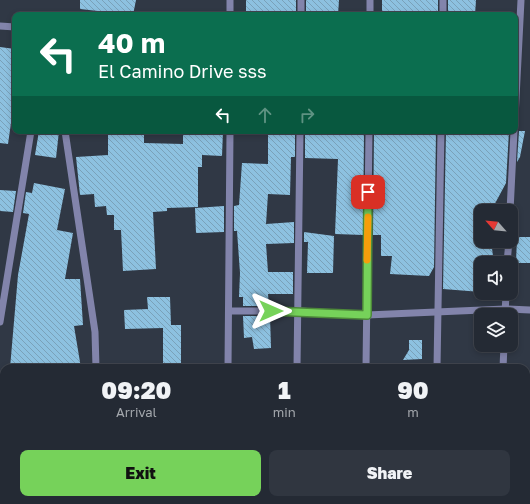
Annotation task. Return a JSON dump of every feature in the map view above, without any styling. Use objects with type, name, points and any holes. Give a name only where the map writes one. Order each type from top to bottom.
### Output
[{"type":"street","points":[[230,0],[230,12]]},
{"type":"street","points":[[301,0],[301,12]]},
{"type":"street","points":[[370,0],[370,12]]},
{"type":"street","points":[[443,0],[443,12]]},
{"type":"street","points":[[518,59],[521,0]]},
{"type":"street","points":[[0,26],[12,27]]},
{"type":"street","points":[[0,322],[31,134]]},
{"type":"street","points":[[65,134],[96,332],[96,364]]},
{"type":"street","points":[[228,364],[230,311],[230,134]]},
{"type":"street","points":[[297,364],[299,311],[300,134]]},
{"type":"street","points":[[366,364],[368,134]]},
{"type":"street","points":[[437,364],[441,134]]},
{"type":"street","points":[[510,204],[514,134]]},
{"type":"street","points":[[518,311],[530,310]]},
{"type":"street","points":[[230,311],[299,311],[367,315],[474,312]]},
{"type":"street","points":[[503,364],[504,352]]},
{"type":"building","points":[[80,0],[136,0],[134,12],[106,12],[80,9]]},
{"type":"building","points":[[246,0],[296,0],[296,12],[246,12]]},
{"type":"building","points":[[306,0],[339,0],[338,12],[306,12]]},
{"type":"building","points":[[382,0],[438,0],[438,12],[382,12]]},
{"type":"building","points":[[448,0],[476,0],[475,12],[448,12]]},
{"type":"building","points":[[0,47],[12,49],[12,116],[8,144],[0,143]]},
{"type":"building","points":[[519,131],[525,131],[520,157],[517,162]]},
{"type":"building","points":[[38,134],[59,134],[56,158],[35,155]]},
{"type":"building","points":[[108,134],[144,134],[144,143],[183,144],[183,134],[223,134],[222,156],[202,155],[202,167],[198,167],[198,207],[167,208],[167,211],[153,212],[156,269],[123,271],[121,230],[114,230],[114,215],[107,215],[106,206],[95,207],[94,194],[80,195],[76,157],[108,155]]},
{"type":"building","points":[[268,134],[295,134],[295,157],[291,157],[290,195],[268,194],[266,224],[294,222],[294,243],[266,244],[268,272],[293,272],[293,294],[268,294],[269,306],[243,306],[243,297],[239,297],[240,273],[237,231],[234,231],[234,206],[239,205],[242,163],[268,164]]},
{"type":"building","points":[[305,134],[364,134],[363,235],[335,234],[338,159],[305,158]]},
{"type":"building","points":[[374,134],[436,134],[434,267],[429,276],[390,274],[392,256],[381,256],[381,235],[373,235]]},
{"type":"building","points":[[446,134],[509,134],[506,183],[495,204],[474,204],[474,248],[492,248],[493,256],[474,256],[474,291],[443,289]]},
{"type":"building","points":[[34,183],[65,189],[57,230],[73,233],[65,279],[80,279],[83,325],[74,326],[80,364],[10,364],[18,275],[29,214],[23,213],[26,192],[32,193]]},
{"type":"building","points":[[0,190],[16,191],[13,212],[0,211]]},
{"type":"building","points":[[224,206],[224,232],[196,233],[195,208]]},
{"type":"building","points":[[304,232],[334,236],[333,273],[307,273],[308,242],[304,242]]},
{"type":"building","points":[[518,237],[530,237],[530,263],[518,263],[518,256],[516,256]]},
{"type":"building","points":[[147,297],[170,297],[171,325],[181,325],[181,364],[163,364],[163,328],[125,329],[124,310],[148,309]]},
{"type":"building","points":[[243,316],[270,316],[271,348],[254,349],[252,337],[244,338]]},
{"type":"building","points":[[409,340],[422,340],[422,359],[403,360],[409,350]]},
{"type":"slow traffic","points":[[367,260],[368,217]]},
{"type":"route","points":[[271,311],[367,315],[368,192]]}]
